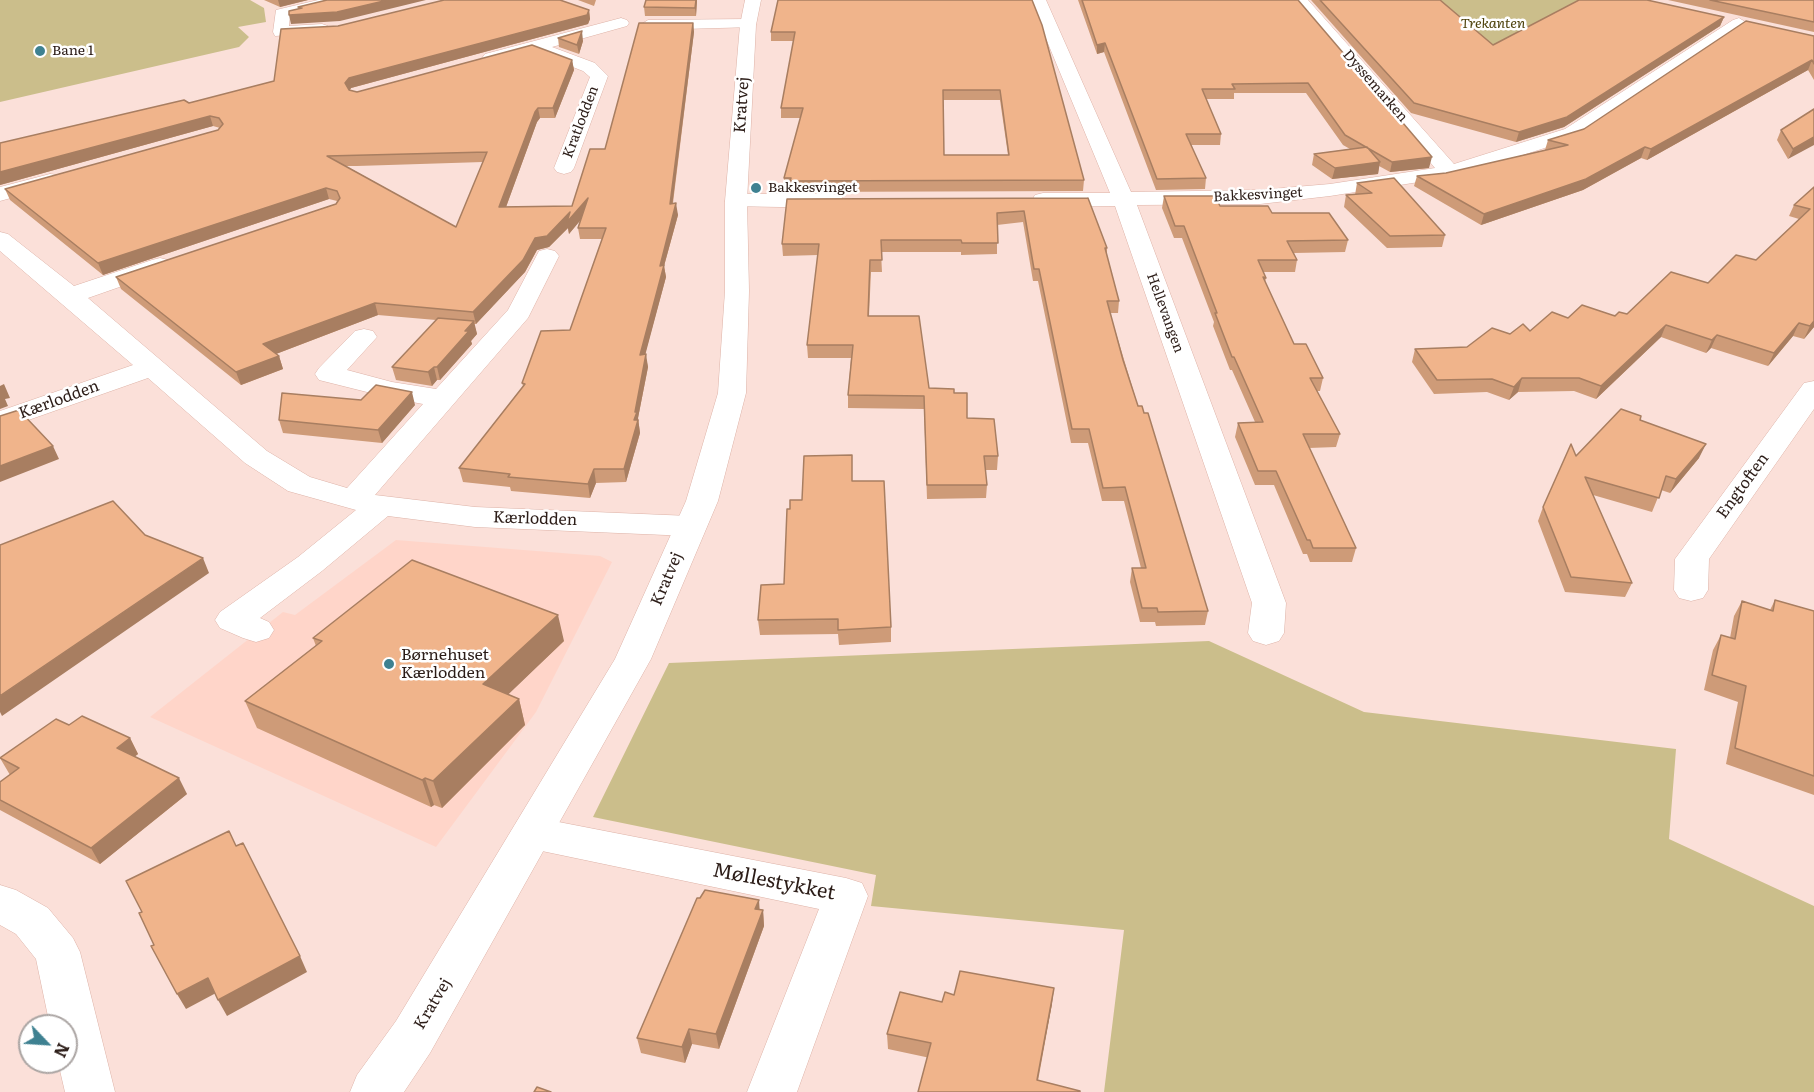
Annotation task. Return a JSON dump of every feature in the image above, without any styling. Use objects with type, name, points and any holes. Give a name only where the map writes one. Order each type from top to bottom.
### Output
[{"type":"street","points":[[338,0],[282,13],[281,32],[340,28]]},
{"type":"street","name":"Kratvej","points":[[375,1092],[413,1037],[633,659],[702,501],[732,393],[737,291],[736,201],[748,24],[753,0]]},
{"type":"street","name":"Hellevangen","points":[[1038,0],[1124,200],[1269,603],[1266,633]]},
{"type":"street","name":"Dyssemarken","points":[[1300,0],[1450,172]]},
{"type":"street","points":[[596,14],[621,23],[644,25],[748,24]]},
{"type":"street","points":[[1715,18],[1760,27]]},
{"type":"street","points":[[469,64],[621,23]]},
{"type":"street","name":"Bakkesvinget","points":[[1018,200],[1260,196],[1330,190],[1450,172],[1572,133],[1738,23]]},
{"type":"street","name":"Kratlodden","points":[[535,46],[588,67],[599,76],[564,168]]},
{"type":"street","points":[[0,194],[68,175]]},
{"type":"street","points":[[736,201],[853,201]]},
{"type":"street","name":"Kærlodden","points":[[0,239],[70,296],[256,457],[299,484],[367,503],[475,517],[690,526]]},
{"type":"street","points":[[256,630],[233,620],[310,564],[367,503],[444,399],[519,313],[547,256]]},
{"type":"street","points":[[70,296],[183,258]]},
{"type":"street","points":[[364,338],[329,374],[391,390],[444,399]]},
{"type":"street","name":"Kærlodden","points":[[0,421],[152,367]]},
{"type":"street","name":"Engtoften","points":[[1691,590],[1692,559],[1814,389]]},
{"type":"street","name":"Møllestykket","points":[[533,834],[846,896],[772,1092]]},
{"type":"street","points":[[0,903],[32,921],[57,952],[90,1092]]},
{"type":"shaded area","name":"Børnehuset Kærlodden","points":[[396,540],[600,556],[612,562],[536,712],[436,847],[150,717],[283,612],[295,615]]},
{"type":"green space","points":[[0,0],[250,0],[264,8],[266,22],[238,27],[249,37],[239,47],[0,102]]},
{"type":"green space","name":"Trekanten","points":[[1429,0],[1590,0],[1490,55]]},
{"type":"green space","points":[[1209,641],[1364,712],[1676,749],[1669,839],[1814,906],[1814,1092],[1104,1092],[1124,930],[871,906],[876,875],[593,817],[669,663]]},
{"type":"building","points":[[327,0],[388,0],[337,12],[289,15],[289,11],[302,8],[298,7]]},
{"type":"building","points":[[444,0],[560,0],[589,10],[587,15],[349,78],[345,83],[349,90],[357,92],[532,45],[572,60],[553,108],[538,108],[535,112],[499,207],[572,206],[590,149],[605,149],[639,23],[693,23],[670,204],[676,203],[660,266],[664,265],[640,355],[646,354],[634,420],[638,420],[624,469],[594,469],[588,484],[508,477],[510,474],[459,468],[525,384],[522,383],[541,331],[570,330],[606,228],[578,228],[588,198],[567,222],[570,212],[547,236],[535,238],[523,260],[473,312],[375,303],[263,344],[279,356],[236,372],[116,277],[336,204],[340,198],[337,191],[326,188],[98,263],[5,189],[218,130],[223,124],[219,118],[210,116],[0,172],[0,143],[184,100],[189,103],[274,81],[281,29],[338,26]],"holes":[[[487,152],[456,227],[327,156]]]},
{"type":"building","points":[[646,0],[696,0],[695,8],[644,7]]},
{"type":"building","points":[[778,0],[1032,0],[1042,25],[1084,180],[790,181],[791,178],[784,178],[803,108],[781,108],[795,32],[771,32]],"holes":[[[943,90],[1000,90],[1009,155],[944,155]]]},
{"type":"building","points":[[1082,0],[1298,0],[1432,157],[1392,162],[1345,135],[1308,83],[1232,84],[1235,89],[1202,89],[1221,134],[1186,134],[1206,178],[1157,179],[1105,43],[1097,45]]},
{"type":"building","points":[[1320,0],[1440,0],[1493,45],[1579,0],[1647,0],[1724,17],[1567,117],[1519,132],[1414,103]]},
{"type":"building","points":[[1710,0],[1814,0],[1814,22]]},
{"type":"building","points":[[1746,21],[1814,36],[1814,64],[1812,60],[1651,149],[1645,147],[1586,179],[1484,214],[1417,176],[1446,173],[1568,145],[1548,140],[1584,129]]},
{"type":"building","points":[[582,31],[577,45],[558,38]]},
{"type":"building","points":[[1814,109],[1814,137],[1793,149],[1781,130]]},
{"type":"building","points":[[1367,147],[1380,162],[1335,168],[1314,154]]},
{"type":"building","points":[[1394,178],[1445,235],[1390,236],[1346,195],[1372,193],[1357,183]]},
{"type":"building","points":[[1814,187],[1814,321],[1810,326],[1799,323],[1774,353],[1717,335],[1712,340],[1666,325],[1601,386],[1579,378],[1522,378],[1514,387],[1492,379],[1437,380],[1415,349],[1467,347],[1492,328],[1510,334],[1523,324],[1530,331],[1552,312],[1568,318],[1582,305],[1615,316],[1619,312],[1627,314],[1671,272],[1708,283],[1736,255],[1756,260],[1810,209],[1794,205]]},
{"type":"building","points":[[1164,196],[1215,196],[1220,206],[1268,206],[1272,213],[1329,213],[1348,240],[1287,241],[1297,260],[1258,260],[1266,278],[1263,277],[1294,344],[1306,344],[1323,378],[1310,378],[1340,434],[1303,434],[1356,548],[1313,548],[1310,540],[1307,540],[1276,471],[1258,471],[1238,423],[1263,422],[1234,357],[1232,357],[1184,226],[1175,226]]},
{"type":"building","points":[[1088,198],[1107,248],[1105,248],[1119,301],[1107,301],[1123,360],[1138,406],[1142,406],[1144,413],[1148,413],[1208,611],[1158,612],[1157,608],[1142,608],[1132,568],[1146,568],[1125,487],[1103,488],[1089,429],[1072,429],[1039,269],[1034,269],[1024,211],[997,213],[998,243],[962,243],[961,240],[881,240],[882,260],[870,260],[868,316],[919,316],[929,388],[954,389],[954,393],[967,393],[967,418],[994,419],[998,456],[984,456],[987,485],[927,485],[924,396],[848,395],[853,345],[807,345],[819,244],[782,244],[787,199]]},
{"type":"building","points":[[438,318],[474,321],[465,331],[469,331],[437,367],[428,372],[392,367]]},
{"type":"building","points":[[376,385],[412,392],[378,430],[279,420],[282,393],[361,400]]},
{"type":"building","points":[[1621,409],[1641,416],[1640,420],[1706,444],[1676,479],[1666,476],[1659,498],[1585,477],[1632,583],[1571,577],[1543,507],[1571,444],[1576,456]]},
{"type":"building","points":[[19,410],[53,446],[0,466],[0,416]]},
{"type":"building","points":[[852,455],[852,481],[884,481],[891,627],[838,630],[838,619],[758,620],[761,585],[784,584],[787,509],[790,509],[790,500],[802,500],[804,456]]},
{"type":"building","points":[[113,501],[145,535],[203,558],[0,696],[0,545]]},
{"type":"building","points":[[412,560],[558,615],[483,684],[519,699],[433,781],[425,778],[422,780],[245,701],[322,641],[313,638]]},
{"type":"building","points":[[1775,600],[1814,611],[1814,776],[1735,748],[1746,686],[1712,675],[1721,635],[1735,639],[1742,601],[1773,611]]},
{"type":"building","points":[[82,716],[130,738],[117,748],[179,778],[91,848],[0,800],[0,782],[19,768],[0,758],[56,719],[69,725]]},
{"type":"building","points":[[229,831],[236,846],[243,843],[300,956],[218,1000],[208,978],[177,994],[151,946],[154,945],[139,913],[142,912],[126,881]]},
{"type":"building","points":[[705,890],[759,900],[755,909],[763,910],[716,1034],[689,1029],[682,1047],[637,1038],[697,898],[700,898]]},
{"type":"building","points":[[960,971],[1054,988],[1037,1080],[1080,1092],[918,1092],[931,1043],[887,1034],[900,992],[942,1002],[945,992],[954,995]]},
{"type":"building","points":[[537,1087],[551,1092],[534,1092]]},
{"type":"place","name":"Bane 1","points":[[40,51]]},
{"type":"place","name":"Bakkesvinget","points":[[756,188]]},
{"type":"place","name":"Børnehuset Kærlodden","points":[[389,664]]}]
